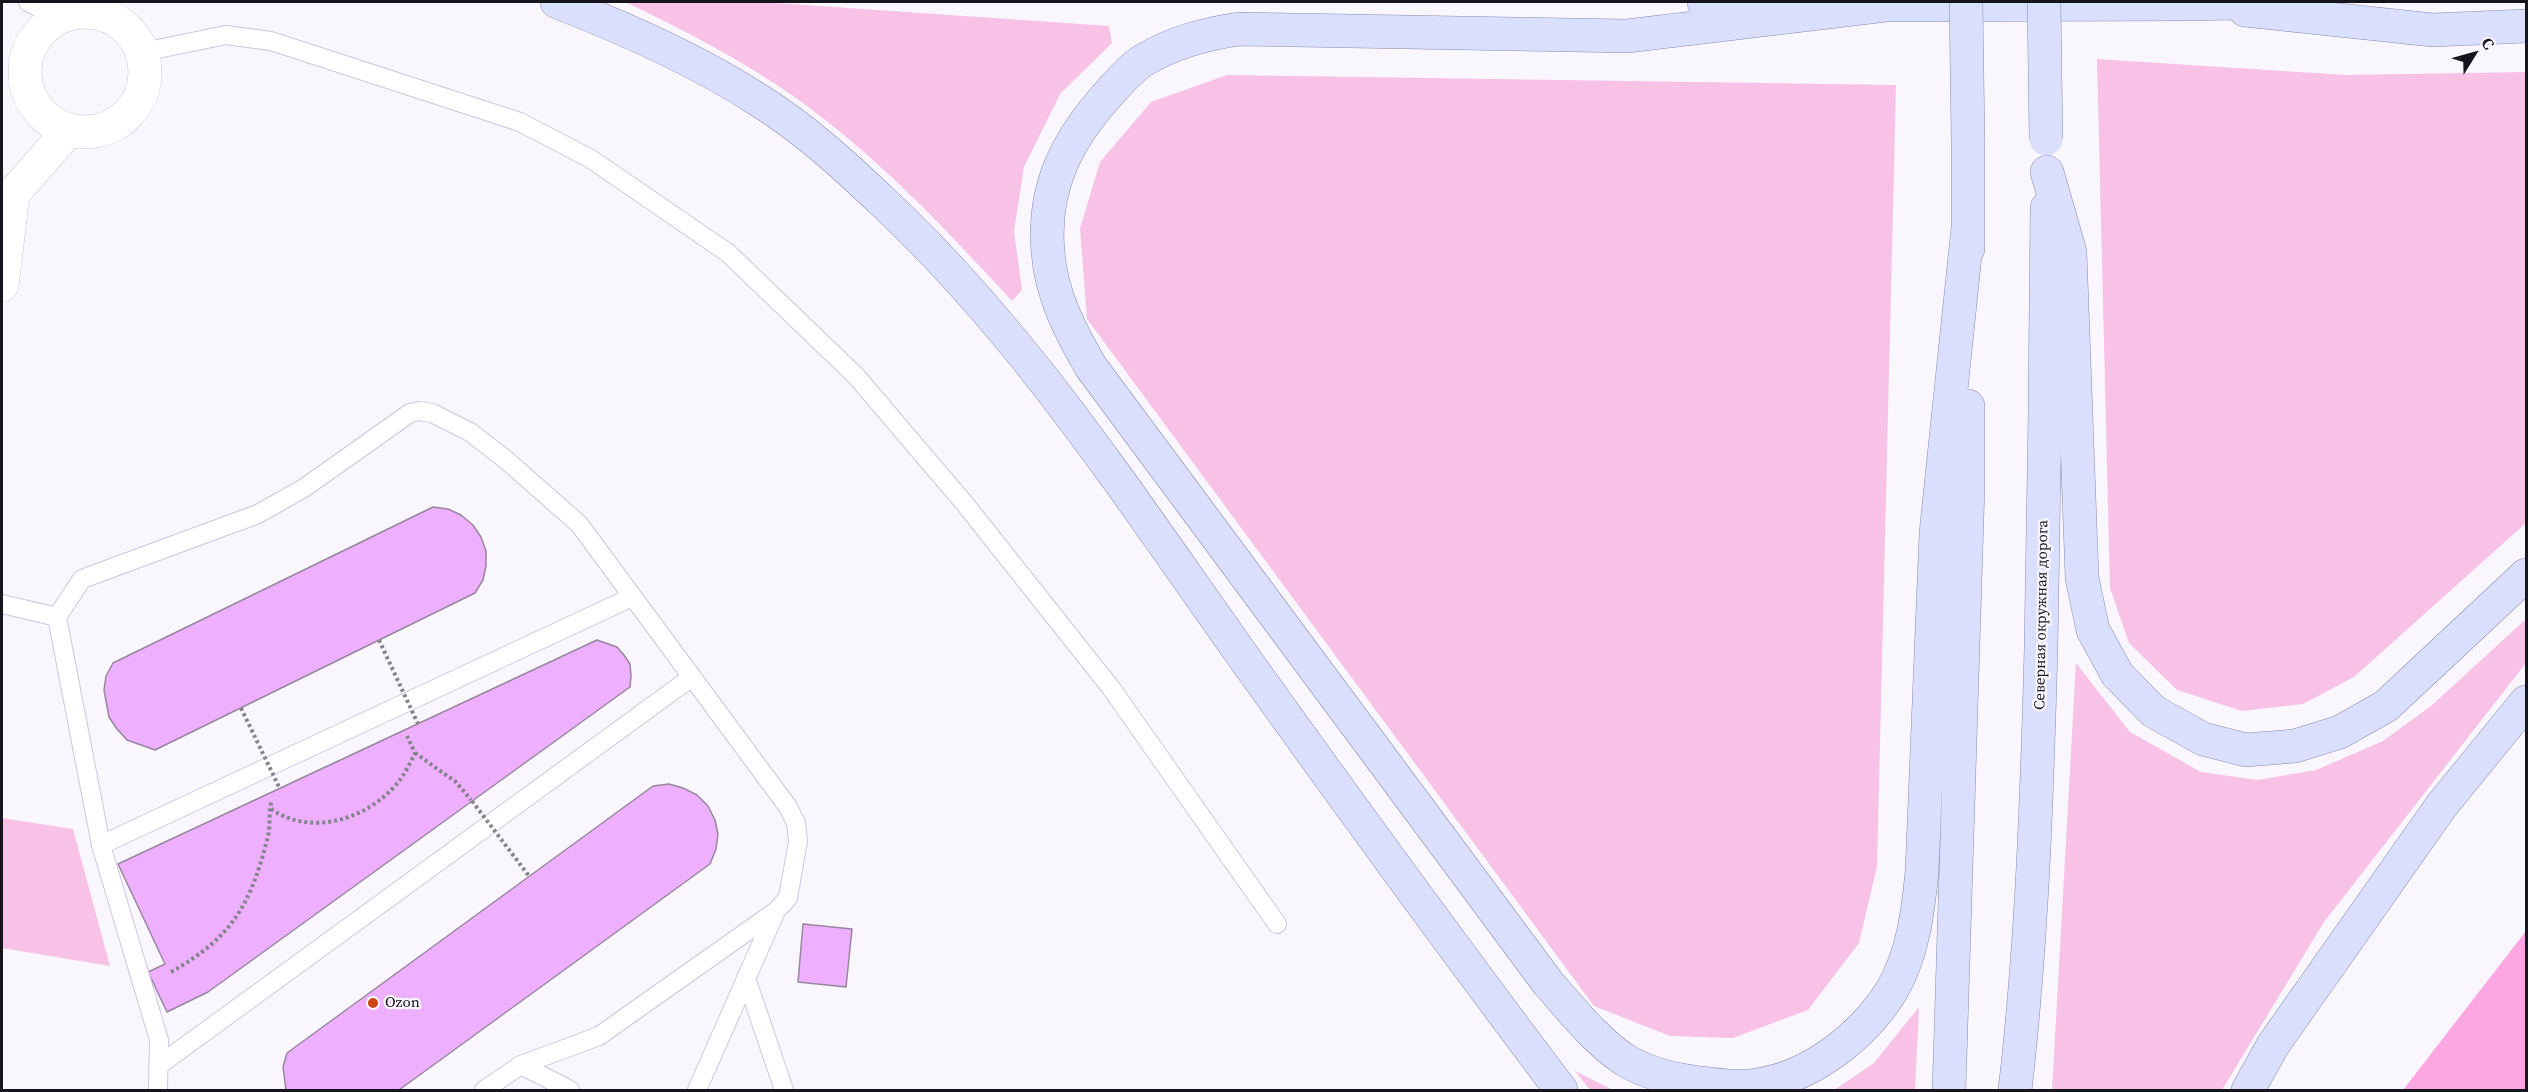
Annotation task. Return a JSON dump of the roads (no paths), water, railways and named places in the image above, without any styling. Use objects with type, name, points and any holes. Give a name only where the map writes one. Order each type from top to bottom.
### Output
[{"type":"main road","points":[[557,2],[616,25],[686,58],[761,102],[855,176],[920,236],[987,310],[1053,389],[1337,789],[1561,1090]]},
{"type":"main road","points":[[1704,2],[1886,5],[2270,2]]},
{"type":"main road","points":[[1948,1090],[1968,487],[1966,2]]},
{"type":"main road","name":"Северная окружная дорога","points":[[2015,1090],[2038,770],[2045,466],[2047,172],[2044,2]]},
{"type":"main road","points":[[2193,4],[2433,30],[2526,26]]},
{"type":"main road","points":[[1886,5],[1627,36],[1239,29],[1208,33],[1175,43],[1142,61],[1090,114],[1071,140],[1056,173],[1049,216],[1048,252],[1056,294],[1068,327],[1091,367],[1548,983],[1589,1030],[1626,1060],[1671,1079],[1727,1087],[1763,1084],[1800,1071],[1832,1054],[1864,1025],[1891,990],[1907,958],[1918,913],[1922,872],[1936,533],[1968,228]]},
{"type":"main road","points":[[2047,172],[2070,252],[2082,578],[2093,630],[2117,674],[2153,711],[2203,739],[2246,750],[2295,746],[2340,732],[2386,706],[2526,575]]},
{"type":"main road","points":[[2248,1090],[2273,1045],[2442,805],[2526,702]]},
{"type":"street","points":[[100,8],[133,35],[142,52],[146,71],[143,89],[135,107],[122,120],[105,129],[87,133],[68,130],[51,122],[36,108],[27,88],[25,68],[30,47],[42,30],[59,18],[100,8]]},
{"type":"street","points":[[2,285],[13,194],[68,130]]},
{"type":"lane","points":[[28,2],[59,18]]},
{"type":"lane","points":[[142,52],[226,35],[271,41],[520,123],[591,159],[728,253],[856,376],[965,504],[1111,688],[1277,924]]},
{"type":"lane","points":[[158,1090],[159,1040],[101,845],[57,617],[82,579],[258,514],[304,488],[410,413],[420,411],[432,412],[470,432],[579,524],[788,807],[796,823],[798,841],[788,898],[776,911],[599,1036],[520,1065],[484,1090]]},
{"type":"lane","points":[[101,845],[632,597]]},
{"type":"lane","points":[[2,604],[57,617]]},
{"type":"lane","points":[[158,1066],[692,677]]},
{"type":"lane","points":[[697,1090],[776,911]]},
{"type":"lane","points":[[746,978],[784,1090]]},
{"type":"lane","points":[[520,1065],[570,1090]]},
{"type":"place","name":"Ozon","points":[[373,1003]]}]
